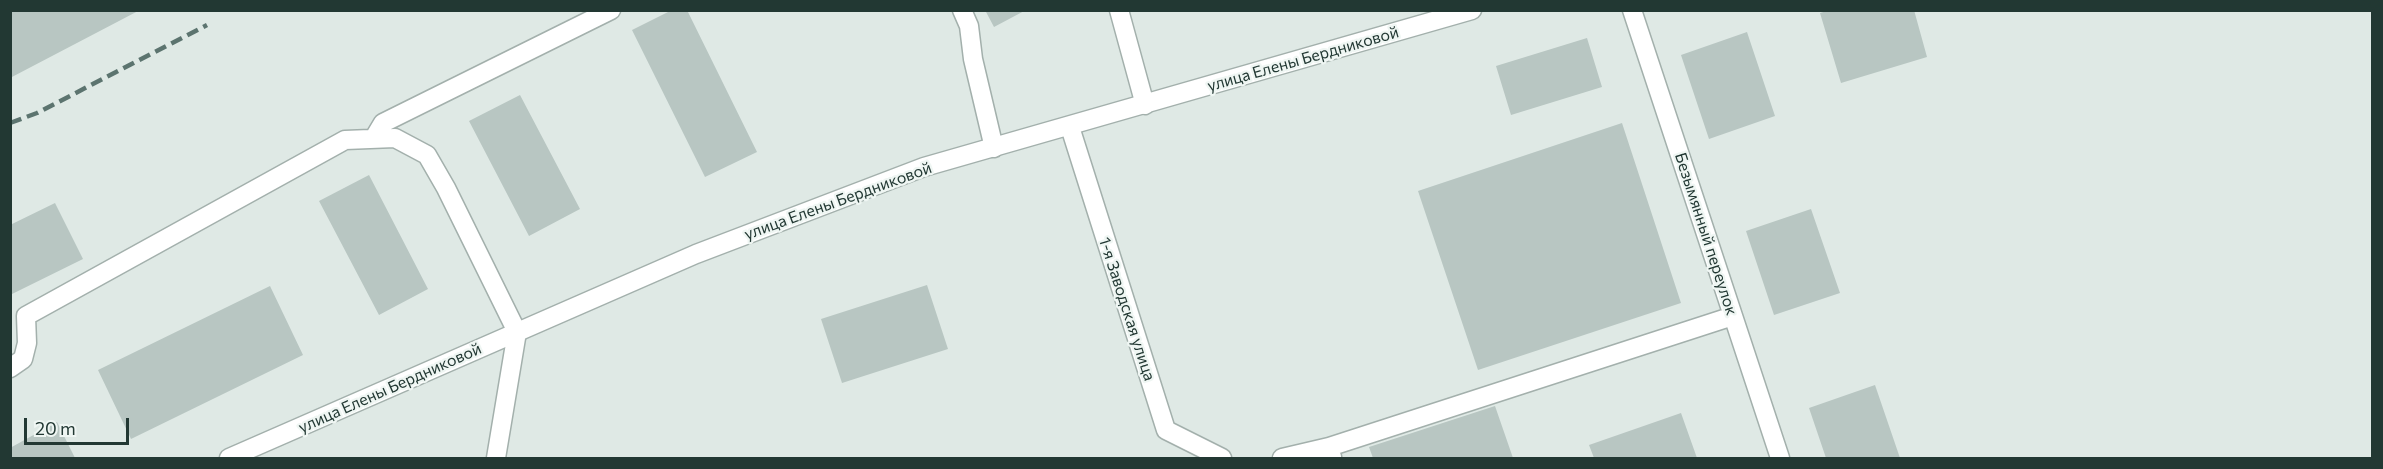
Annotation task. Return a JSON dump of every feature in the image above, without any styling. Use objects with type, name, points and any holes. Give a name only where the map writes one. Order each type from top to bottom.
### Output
[{"type":"street","points":[[374,138],[383,123],[611,10]]},
{"type":"street","points":[[962,10],[969,26],[973,59],[994,148]]},
{"type":"street","points":[[1119,10],[1144,105]]},
{"type":"street","name":"улица Елены Бердниковой","points":[[229,459],[696,254],[924,167],[1472,10]]},
{"type":"street","name":"Безымянный переулок","points":[[1632,10],[1780,459]]},
{"type":"street","name":"1-я Заводская улица","points":[[1070,127],[1166,430],[1222,459]]},
{"type":"street","points":[[10,368],[23,359],[27,343],[26,316],[345,140],[395,138],[427,155],[446,188],[517,332],[496,459]]},
{"type":"street","points":[[1282,459],[1331,453],[1733,316]]},
{"type":"building","points":[[10,10],[140,10],[10,78]]},
{"type":"building","points":[[672,10],[687,10],[757,152],[705,177],[632,30]]},
{"type":"building","points":[[985,10],[1026,10],[994,27]]},
{"type":"building","points":[[1830,10],[1914,10],[1927,57],[1841,83],[1820,13]]},
{"type":"building","points":[[1747,32],[1775,116],[1709,139],[1681,55]]},
{"type":"building","points":[[1587,38],[1602,87],[1511,115],[1496,66]]},
{"type":"building","points":[[520,95],[580,209],[529,236],[469,121]]},
{"type":"building","points":[[1622,123],[1681,303],[1478,370],[1418,191]]},
{"type":"building","points":[[369,175],[428,289],[379,315],[319,201]]},
{"type":"building","points":[[55,203],[83,259],[10,295],[10,225]]},
{"type":"building","points":[[1811,209],[1840,293],[1774,315],[1746,231]]},
{"type":"building","points":[[927,285],[948,349],[842,383],[821,319]]},
{"type":"building","points":[[270,286],[303,355],[131,439],[98,370]]},
{"type":"building","points":[[1875,385],[1900,458],[1826,458],[1809,408]]},
{"type":"building","points":[[1495,406],[1513,458],[1373,458],[1369,447]]},
{"type":"building","points":[[1681,413],[1697,458],[1594,458],[1589,445]]},
{"type":"building","points":[[57,422],[75,458],[10,458],[10,448]]},
{"type":"railway","points":[[10,123],[37,113],[207,25]]}]
